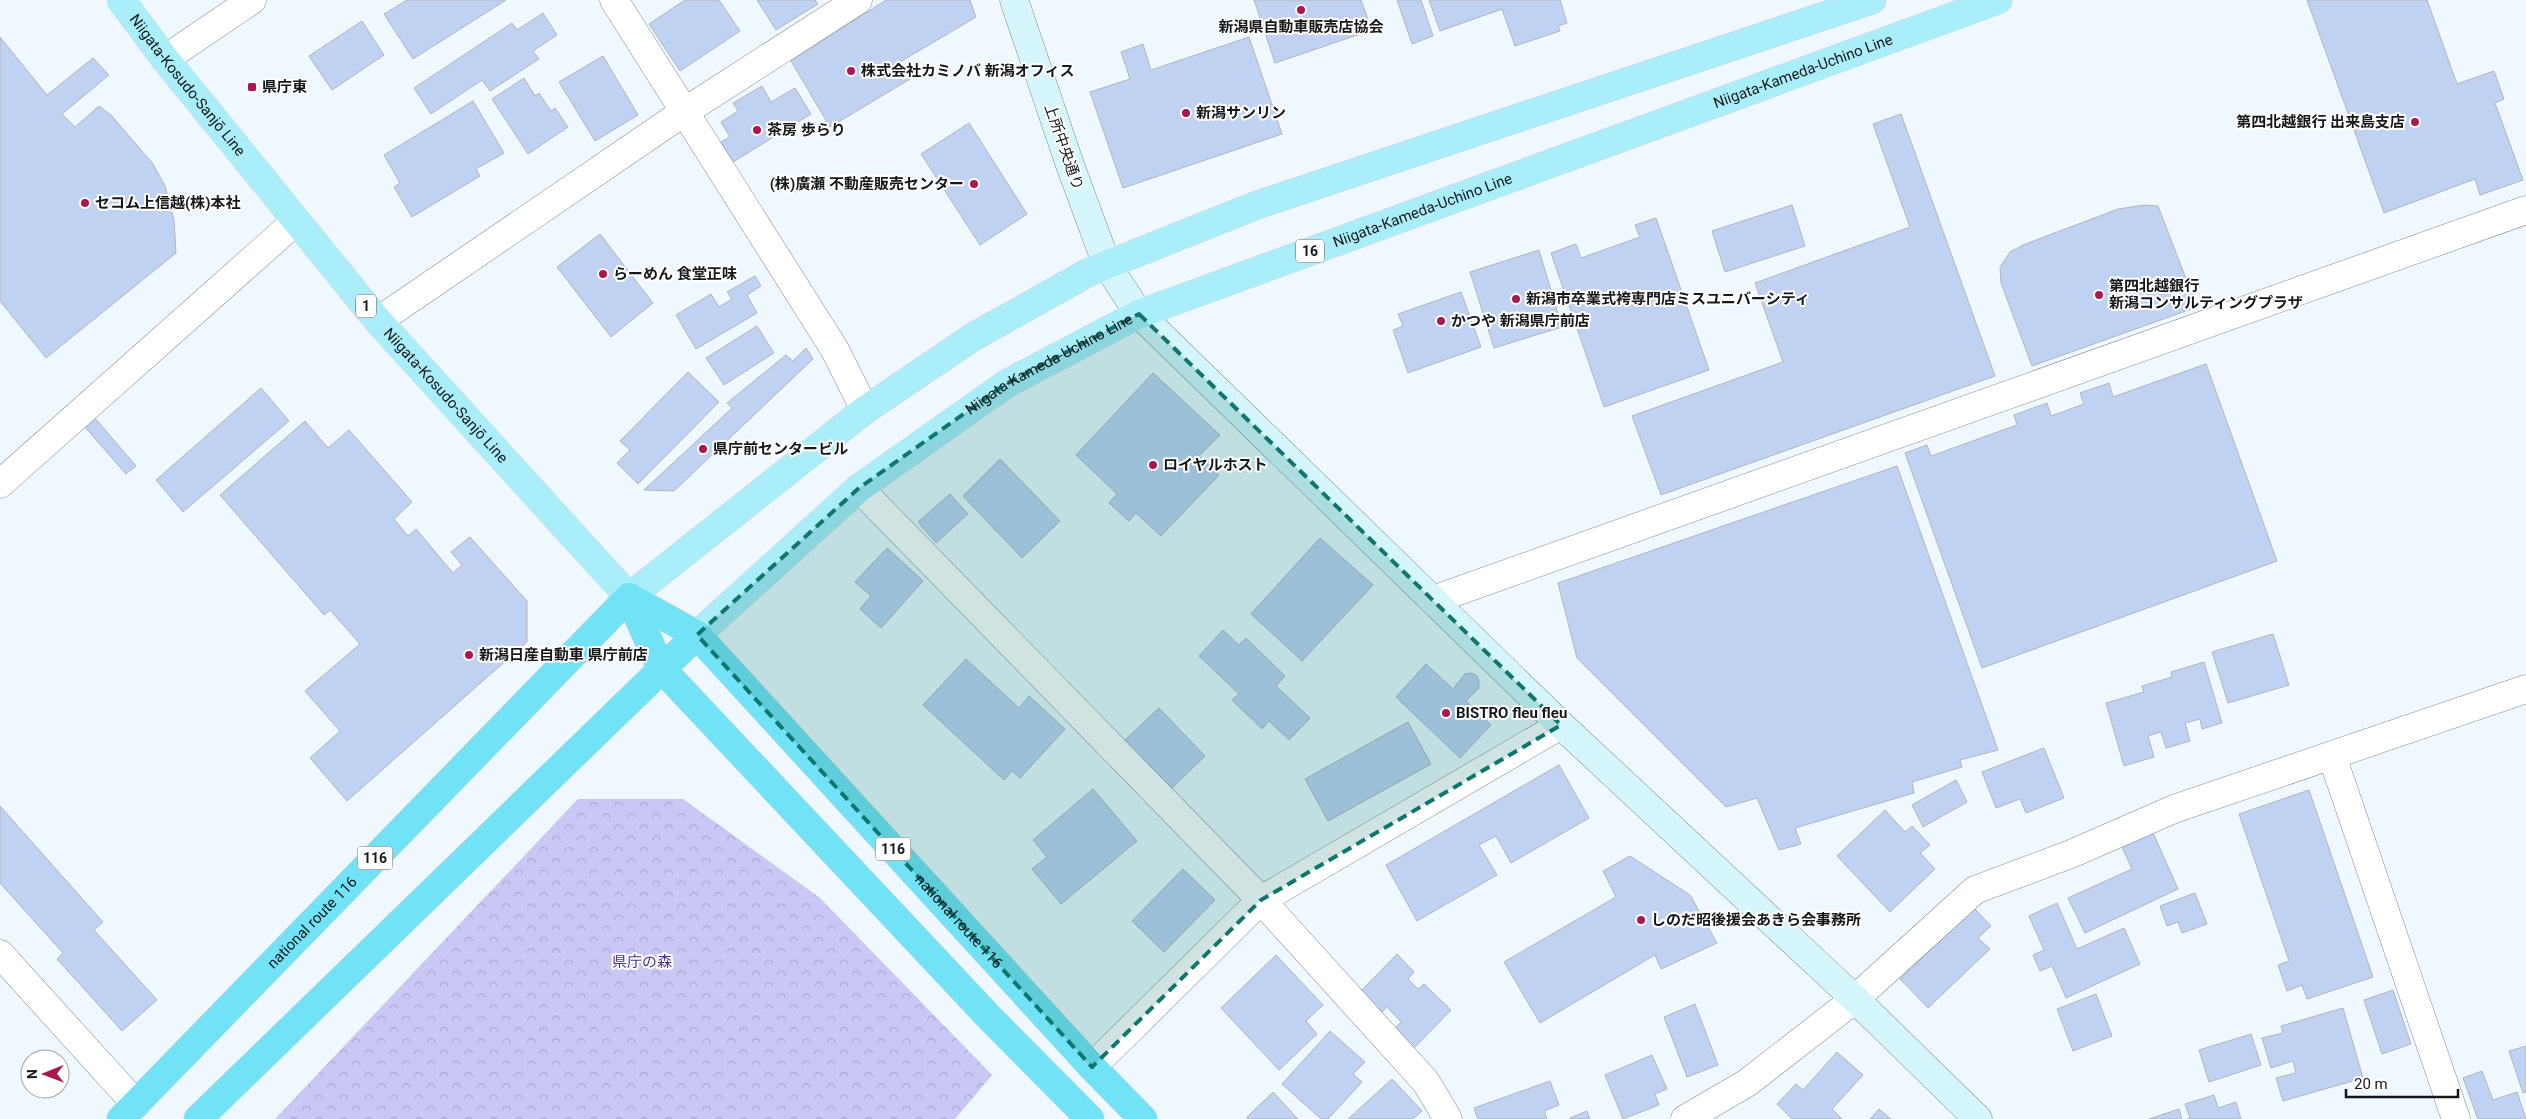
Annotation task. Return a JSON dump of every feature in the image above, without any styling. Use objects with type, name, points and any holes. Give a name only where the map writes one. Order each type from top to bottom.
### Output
[{"type":"highway","name":"national route 116","points":[[128,1112],[628,597],[697,635],[1092,1067],[1143,1119]]},
{"type":"highway","points":[[628,597],[661,668],[981,1009],[1090,1119]]},
{"type":"highway","points":[[198,1119],[697,635]]},
{"type":"main road","name":"Niigata-Kosudo-Sanjō Line","points":[[121,0],[165,59],[378,321],[628,597]]},
{"type":"main road","points":[[628,597],[865,410],[973,337],[1088,272],[1257,205],[1869,0]]},
{"type":"main road","name":"Niigata-Kameda-Uchino Line","points":[[697,635],[860,488],[1006,384],[1139,314],[1998,0]]},
{"type":"street","points":[[165,59],[252,0]]},
{"type":"street","points":[[614,0],[835,350],[865,410]]},
{"type":"street","points":[[378,321],[684,112],[858,0]]},
{"type":"street","name":"上所中央通り","points":[[1014,0],[1106,265],[1139,314],[1561,725],[1856,999],[1978,1119]]},
{"type":"street","points":[[1433,600],[2526,210]]},
{"type":"street","points":[[0,484],[296,221]]},
{"type":"street","points":[[860,488],[1261,900],[1426,1082],[1448,1119]]},
{"type":"street","points":[[1685,1119],[1747,1083],[1856,999],[1975,890],[2071,854],[2174,809],[2526,689]]},
{"type":"street","points":[[1092,1067],[1261,900],[1561,725]]},
{"type":"street","points":[[2332,756],[2456,1119]]},
{"type":"street","points":[[0,954],[128,1112]]},
{"type":"highlighted area","points":[[1139,314],[1561,725],[1261,900],[1092,1067],[697,635],[859,488],[1006,384]]},
{"type":"green space","name":"県庁の森","points":[[578,799],[683,799],[820,898],[992,1075],[955,1119],[275,1119]]},
{"type":"building","points":[[407,0],[506,0],[413,59],[384,14]]},
{"type":"building","points":[[685,0],[719,0],[740,31],[680,71],[649,24]]},
{"type":"building","points":[[757,0],[815,0],[818,4],[776,30]]},
{"type":"building","name":"株式会社カミノバ 新潟オフィス","points":[[886,0],[970,0],[976,17],[900,62],[910,79],[830,127],[791,61]]},
{"type":"building","points":[[1254,0],[1361,0],[1372,30],[1275,63]]},
{"type":"building","points":[[1397,0],[1421,0],[1433,36],[1412,44]]},
{"type":"building","points":[[1429,0],[1560,0],[1567,23],[1558,26],[1560,31],[1515,46],[1502,9],[1440,31]]},
{"type":"building","points":[[2307,0],[2427,0],[2457,84],[2494,71],[2504,99],[2495,103],[2523,180],[2480,195],[2475,179],[2384,213]]},
{"type":"building","points":[[543,13],[557,35],[533,51],[539,59],[490,91],[482,80],[431,114],[414,88],[512,23],[517,30]]},
{"type":"building","points":[[362,21],[384,55],[332,90],[309,56]]},
{"type":"building","name":"セコム上信越(株)本社","points":[[0,37],[47,95],[93,58],[109,75],[62,114],[75,127],[99,106],[111,115],[153,164],[165,186],[174,220],[176,253],[46,358],[0,301]]},
{"type":"building","name":"新潟サンリン","points":[[1249,37],[1282,134],[1123,188],[1090,92],[1130,79],[1121,52],[1143,44],[1151,70]]},
{"type":"building","points":[[603,56],[638,115],[595,141],[559,82]]},
{"type":"building","points":[[524,78],[535,96],[539,93],[551,111],[555,108],[568,127],[528,154],[492,99]]},
{"type":"building","points":[[762,86],[771,102],[795,88],[811,114],[733,162],[721,142],[730,137],[721,122],[738,111],[733,103]]},
{"type":"building","points":[[473,101],[504,153],[476,169],[480,176],[412,217],[394,187],[400,183],[384,155]]},
{"type":"building","points":[[1901,114],[1995,376],[1661,495],[1632,416],[1783,362],[1755,283],[1910,227],[1873,124]]},
{"type":"building","name":"(株)廣瀬 不動産販売センター","points":[[969,123],[1027,214],[980,245],[921,154]]},
{"type":"building","points":[[1792,205],[1805,246],[1725,272],[1712,231]]},
{"type":"building","name":"第四北越銀行 新潟コンサルティングプラザ","points":[[2145,205],[2158,206],[2197,307],[2032,366],[2001,283],[2000,267],[2010,252],[2023,245],[2118,209]]},
{"type":"building","points":[[1656,218],[1709,370],[1604,407],[1551,253],[1576,244],[1581,258],[1640,237],[1635,225]]},
{"type":"building","points":[[600,234],[653,303],[611,337],[557,267]]},
{"type":"building","name":"新潟市卒業式袴専門店ミスユニバーシティ","points":[[1539,250],[1562,327],[1494,348],[1470,272]]},
{"type":"building","points":[[755,276],[761,286],[747,295],[757,313],[696,349],[676,315],[711,294],[719,307],[732,299],[727,292]]},
{"type":"building","points":[[1461,292],[1481,347],[1408,373],[1393,330],[1403,326],[1398,314]]},
{"type":"building","points":[[757,326],[774,353],[724,385],[706,358]]},
{"type":"building","name":"県庁前センタービル","points":[[806,348],[813,359],[674,491],[644,490],[732,408],[727,403],[786,355],[793,361]]},
{"type":"building","points":[[2206,364],[2277,561],[1982,668],[1905,453],[1927,445],[1931,456],[2017,425],[2014,415],[2047,403],[2051,416],[2084,404],[2080,393],[2109,383],[2113,397]]},
{"type":"building","points":[[688,372],[719,402],[638,484],[617,463],[630,450],[620,441]]},
{"type":"building","points":[[1153,373],[1220,435],[1199,456],[1219,475],[1161,536],[1136,513],[1129,521],[1109,503],[1117,494],[1076,455]]},
{"type":"building","points":[[261,388],[289,421],[183,512],[156,480]]},
{"type":"building","points":[[95,418],[136,466],[126,474],[85,427]]},
{"type":"building","points":[[305,421],[328,448],[349,430],[412,502],[394,519],[408,536],[416,529],[453,573],[462,565],[451,552],[470,537],[527,601],[527,642],[347,801],[310,758],[340,731],[305,691],[360,644],[330,610],[324,615],[220,495]]},
{"type":"building","points":[[1000,459],[1060,521],[1022,558],[963,496]]},
{"type":"building","points":[[1897,466],[1998,750],[1960,760],[1962,767],[1912,782],[1914,793],[1795,828],[1801,844],[1779,850],[1757,798],[1726,807],[1577,658],[1558,583]]},
{"type":"building","points":[[950,494],[968,514],[936,543],[918,522]]},
{"type":"building","points":[[1320,538],[1373,585],[1302,661],[1251,614]]},
{"type":"building","points":[[887,548],[923,581],[881,628],[860,609],[871,596],[855,582]]},
{"type":"building","points":[[1223,630],[1239,645],[1246,638],[1285,676],[1276,686],[1310,718],[1289,740],[1269,721],[1262,729],[1232,700],[1239,694],[1199,656]]},
{"type":"building","points":[[2273,634],[2289,685],[2228,703],[2212,652]]},
{"type":"building","points":[[966,659],[1019,708],[1029,696],[1065,729],[1020,778],[1012,771],[1004,780],[923,705]]},
{"type":"building","points":[[2204,662],[2222,723],[2202,729],[2200,719],[2185,723],[2190,741],[2166,748],[2161,732],[2148,736],[2154,757],[2124,766],[2106,703],[2144,692],[2142,686],[2172,677],[2171,672]]},
{"type":"building","name":"BISTRO fleu fleu","points":[[1426,664],[1453,689],[1465,674],[1472,673],[1477,676],[1479,688],[1466,701],[1491,725],[1460,758],[1396,697]]},
{"type":"building","points":[[1159,708],[1205,756],[1171,789],[1125,740]]},
{"type":"building","points":[[1408,722],[1431,764],[1328,821],[1305,779]]},
{"type":"building","points":[[2044,748],[2064,798],[2026,813],[2020,799],[1996,808],[1982,772]]},
{"type":"building","points":[[1559,765],[1589,818],[1511,863],[1496,836],[1479,845],[1497,875],[1417,921],[1386,865]]},
{"type":"building","points":[[1956,780],[1967,802],[1923,827],[1912,805]]},
{"type":"building","points":[[1093,789],[1137,841],[1061,904],[1032,869],[1047,857],[1033,840]]},
{"type":"building","points":[[2309,790],[2373,977],[2307,999],[2302,985],[2287,991],[2278,965],[2289,961],[2239,814]]},
{"type":"building","points":[[0,806],[103,922],[94,930],[157,1000],[122,1031],[57,959],[63,953],[0,883]]},
{"type":"building","points":[[1885,810],[1905,832],[1912,826],[1930,845],[1920,853],[1935,869],[1890,912],[1837,856]]},
{"type":"building","points":[[2153,833],[2178,889],[2085,933],[2068,898],[2132,869],[2122,847]]},
{"type":"building","name":"しのだ昭後援会あきら会事務所","points":[[1630,856],[1690,895],[1717,943],[1661,969],[1655,955],[1540,1023],[1504,962],[1616,897],[1603,871]]},
{"type":"building","points":[[1183,869],[1215,900],[1164,952],[1132,921]]},
{"type":"building","points":[[2195,893],[2207,924],[2182,933],[2178,922],[2167,926],[2160,906]]},
{"type":"building","points":[[2057,903],[2077,949],[2124,928],[2140,964],[2066,998],[2052,966],[2040,971],[2033,955],[2044,950],[2029,916]]},
{"type":"building","points":[[1974,908],[1991,926],[1978,938],[1990,949],[1928,1008],[1900,979]]},
{"type":"building","points":[[1397,954],[1414,972],[1408,979],[1418,989],[1424,984],[1451,1010],[1414,1048],[1395,1028],[1401,1022],[1387,1007],[1382,1012],[1361,991]]},
{"type":"building","points":[[1276,955],[1323,1005],[1306,1021],[1317,1034],[1279,1070],[1221,1008]]},
{"type":"building","points":[[2393,990],[2411,1044],[2382,1054],[2364,1000]]},
{"type":"building","points":[[2096,994],[2112,1036],[2073,1051],[2057,1009]]},
{"type":"building","points":[[1695,1004],[1718,1065],[1687,1077],[1664,1017]]},
{"type":"building","points":[[2343,1008],[2363,1078],[2283,1101],[2276,1078],[2296,1073],[2293,1061],[2271,1068],[2262,1038],[2283,1033],[2281,1026]]},
{"type":"building","points":[[1330,1031],[1365,1062],[1353,1074],[1362,1082],[1328,1119],[1321,1119],[1282,1084]]},
{"type":"building","points":[[2251,1034],[2261,1065],[2209,1082],[2199,1050]]},
{"type":"building","points":[[2526,1046],[2526,1092],[2523,1093],[2509,1051]]},
{"type":"building","points":[[1837,1052],[1863,1075],[1832,1109],[1842,1119],[1792,1119],[1777,1104],[1796,1084],[1803,1090]]},
{"type":"building","points":[[1652,1055],[1667,1089],[1655,1094],[1659,1105],[1623,1119],[1605,1075]]},
{"type":"building","points":[[2482,1071],[2493,1100],[2517,1092],[2526,1119],[2478,1119],[2463,1078]]},
{"type":"building","points":[[1392,1079],[1422,1111],[1413,1119],[1348,1119]]},
{"type":"building","points":[[1550,1081],[1559,1105],[1544,1111],[1547,1119],[1478,1119],[1474,1108]]},
{"type":"building","points":[[1273,1092],[1298,1119],[1248,1119],[1247,1117]]},
{"type":"building","points":[[2214,1095],[2218,1108],[2236,1102],[2241,1119],[2187,1119],[2190,1118],[2185,1104]]},
{"type":"building","points":[[1879,1109],[1891,1119],[1870,1119]]},
{"type":"building","points":[[2179,1109],[2182,1119],[2149,1119]]},
{"type":"building","points":[[1587,1111],[1590,1119],[1570,1119],[1570,1118]]},
{"type":"place","name":"新潟県自動車販売店協会","points":[[1301,10]]},
{"type":"place","name":"株式会社カミノバ 新潟オフィス","points":[[851,71]]},
{"type":"place","name":"県庁東","points":[[252,87]]},
{"type":"place","name":"新潟サンリン","points":[[1186,113]]},
{"type":"place","name":"第四北越銀行 出来島支店","points":[[2415,122]]},
{"type":"place","name":"茶房 歩らり","points":[[757,130]]},
{"type":"place","name":"(株)廣瀬 不動産販売センター","points":[[974,184]]},
{"type":"place","name":"セコム上信越(株)本社","points":[[85,203]]},
{"type":"place","name":"らーめん 食堂正味","points":[[603,274]]},
{"type":"place","name":"第四北越銀行 新潟コンサルティングプラザ","points":[[2099,295]]},
{"type":"place","name":"新潟市卒業式袴専門店ミスユニバーシティ","points":[[1516,299]]},
{"type":"place","name":"かつや 新潟県庁前店","points":[[1441,321]]},
{"type":"place","name":"県庁前センタービル","points":[[703,449]]},
{"type":"place","name":"ロイヤルホスト","points":[[1153,465]]},
{"type":"place","name":"新潟日産自動車 県庁前店","points":[[469,655]]},
{"type":"place","name":"BISTRO fleu fleu","points":[[1446,713]]},
{"type":"place","name":"しのだ昭後援会あきら会事務所","points":[[1641,920]]}]
